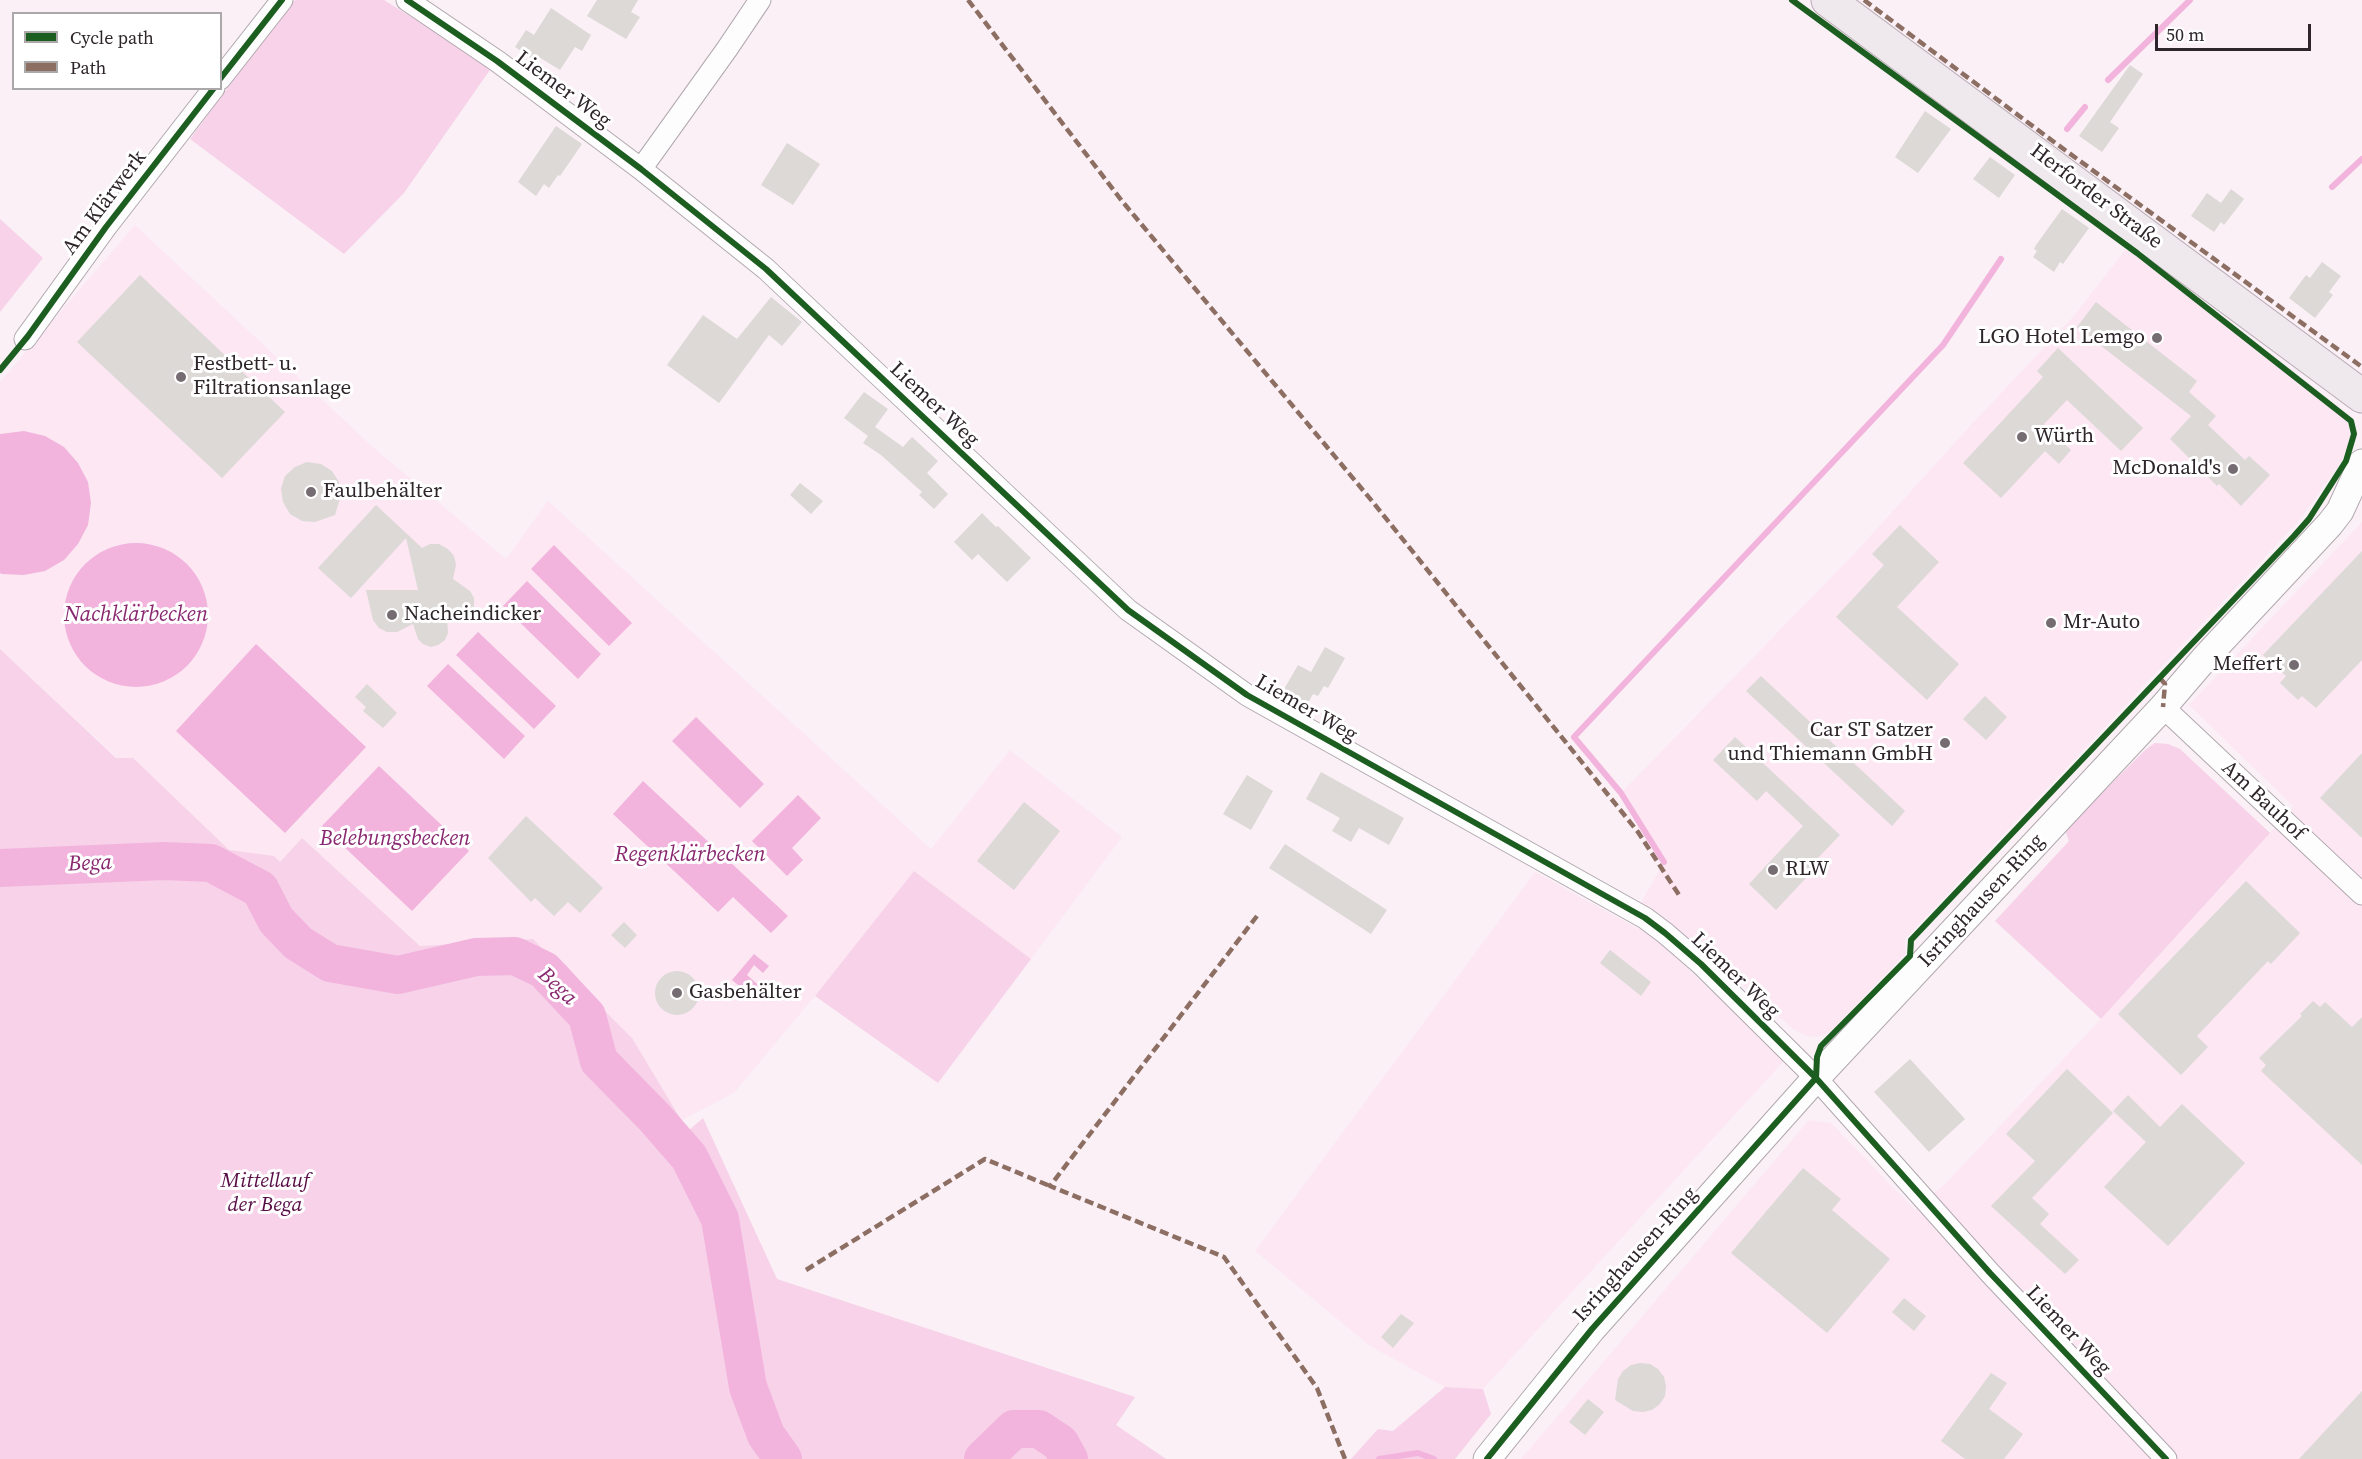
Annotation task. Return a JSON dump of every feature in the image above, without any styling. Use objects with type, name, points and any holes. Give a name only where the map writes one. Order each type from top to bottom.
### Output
[{"type":"main road","name":"Herforder Straße","points":[[1828,0],[2362,396]]},
{"type":"street","points":[[222,76],[282,0]]},
{"type":"street","name":"Liemer Weg","points":[[407,0],[497,61],[641,169],[766,269],[1128,610],[1247,695],[1644,918],[1701,964],[1816,1078],[1990,1273],[2166,1459]]},
{"type":"street","points":[[641,169],[727,50],[760,0]]},
{"type":"street","name":"Am Klärwerk","points":[[25,339],[106,227],[211,90]]},
{"type":"street","name":"Isringhausen-Ring","points":[[1487,1459],[1592,1329],[1816,1078],[2351,503],[2362,463]]},
{"type":"street","name":"Am Bauhof","points":[[2163,707],[2362,894]]},
{"type":"shaded area","points":[[135,225],[374,448],[506,559],[548,501],[931,849],[1010,750],[1122,837],[1031,959],[914,871],[815,996],[734,1093],[682,1120],[632,1038],[533,939],[420,946],[302,838],[257,888],[0,649],[0,382]]},
{"type":"shaded area","points":[[2126,249],[2348,420],[2350,437],[2342,461],[2299,521],[1905,939],[1905,954],[1830,1032],[1818,1037],[1807,1036],[1793,1029],[1689,938],[1640,904],[1664,862],[1621,793],[1853,555],[2072,318]]},
{"type":"shaded area","points":[[2362,522],[2362,1459],[1521,1459],[1809,1120],[1831,1123],[1915,1210],[1945,1184],[2101,1019],[2270,833],[2293,806],[2189,705]]},
{"type":"shaded area","points":[[1535,872],[1655,938],[1785,1060],[1483,1389],[1445,1387],[1370,1346],[1255,1251]]},
{"type":"green space","points":[[296,0],[384,0],[492,67],[404,193],[344,254],[190,139],[290,3]]},
{"type":"green space","points":[[0,219],[43,258],[0,312]]},
{"type":"green space","name":"Mittellauf der Bega","points":[[0,649],[116,758],[133,758],[229,850],[274,856],[280,862],[302,838],[420,946],[533,939],[548,954],[567,966],[598,1004],[632,1038],[688,1131],[703,1118],[777,1279],[1135,1397],[1116,1425],[1166,1459],[0,1459]]},
{"type":"green space","points":[[2155,743],[2168,744],[2180,749],[2270,833],[2101,1019],[1995,921],[2069,841],[2065,830],[2145,750]]},
{"type":"green space","points":[[914,871],[1031,959],[938,1083],[815,996]]},
{"type":"green space","points":[[1445,1387],[1483,1389],[1491,1414],[1455,1459],[1351,1459],[1378,1429],[1393,1431]]},
{"type":"water","name":"Nachklärbecken","points":[[24,431],[45,436],[64,447],[78,463],[88,482],[91,503],[88,525],[78,544],[64,560],[45,571],[24,575],[2,574],[0,573],[0,434]]},
{"type":"water","name":"Nachklärbecken","points":[[136,543],[163,549],[176,555],[187,564],[196,575],[202,588],[208,615],[202,642],[196,655],[187,666],[176,675],[163,681],[136,687],[109,681],[96,675],[85,666],[76,655],[70,642],[64,615],[70,588],[76,575],[85,564],[96,555],[109,549]]},
{"type":"water","points":[[554,545],[632,623],[609,646],[531,569]]},
{"type":"water","points":[[527,581],[601,654],[578,679],[503,606]]},
{"type":"water","points":[[478,632],[556,706],[534,729],[456,655]]},
{"type":"water","points":[[256,644],[366,747],[285,833],[176,731]]},
{"type":"water","points":[[448,664],[525,736],[504,759],[427,686]]},
{"type":"water","points":[[696,717],[764,784],[740,808],[672,741]]},
{"type":"water","name":"Belebungsbecken","points":[[379,766],[469,851],[412,911],[322,826]]},
{"type":"water","name":"Regenklärbecken","points":[[643,781],[788,916],[771,933],[733,897],[718,912],[613,814]]},
{"type":"water","points":[[798,795],[821,818],[792,848],[803,860],[787,876],[752,841]]},
{"type":"water","points":[[754,954],[769,966],[763,973],[754,965],[747,975],[764,990],[756,1000],[732,980]]},
{"type":"building","points":[[597,0],[638,0],[631,12],[640,17],[626,39],[587,16]]},
{"type":"building","points":[[551,8],[591,35],[582,51],[575,47],[560,70],[534,54],[531,58],[515,47],[526,30],[534,35]]},
{"type":"building","points":[[2130,65],[2143,74],[2110,122],[2119,128],[2102,152],[2079,136]]},
{"type":"building","points":[[1925,111],[1951,129],[1918,173],[1895,157]]},
{"type":"building","points":[[556,126],[582,144],[560,176],[558,175],[549,188],[544,184],[536,196],[518,182]]},
{"type":"building","points":[[787,143],[820,164],[793,205],[761,185]]},
{"type":"building","points":[[1990,157],[2015,175],[1999,198],[1973,179]]},
{"type":"building","points":[[2231,189],[2244,199],[2224,225],[2221,222],[2214,232],[2191,216],[2207,193],[2221,203]]},
{"type":"building","points":[[2062,209],[2089,228],[2063,264],[2060,262],[2054,272],[2033,257],[2037,251],[2034,249]]},
{"type":"building","points":[[2322,262],[2341,276],[2329,292],[2333,295],[2315,318],[2289,298],[2306,275],[2310,278]]},
{"type":"building","name":"Festbett- u. Filtrationsanlage","points":[[140,275],[285,412],[222,478],[77,342]]},
{"type":"building","points":[[771,297],[802,322],[782,346],[769,335],[719,403],[667,365],[703,315],[737,339]]},
{"type":"building","points":[[2096,302],[2197,381],[2189,392],[2216,416],[2208,425],[2245,460],[2249,456],[2270,475],[2241,506],[2219,484],[2217,486],[2170,439],[2191,416],[2077,327]]},
{"type":"building","points":[[2058,348],[2143,428],[2121,451],[2067,400],[2044,424],[2071,450],[2059,464],[2045,451],[2001,498],[1963,463],[2043,377],[2037,371]]},
{"type":"building","points":[[864,392],[888,409],[875,427],[903,447],[912,437],[938,461],[927,473],[948,494],[934,509],[919,495],[922,492],[881,455],[863,443],[868,436],[844,418]]},
{"type":"building","name":"Faulbehälter","points":[[307,462],[321,464],[332,471],[339,482],[341,495],[335,515],[315,522],[302,521],[290,514],[283,502],[281,489],[285,476],[295,467]]},
{"type":"building","points":[[800,483],[823,501],[811,514],[790,495]]},
{"type":"building","points":[[376,505],[422,548],[430,544],[439,544],[448,549],[454,556],[456,565],[453,579],[470,591],[474,598],[474,606],[470,612],[463,617],[447,619],[448,633],[445,640],[438,645],[431,647],[423,644],[418,639],[413,624],[397,632],[387,632],[379,628],[373,620],[366,590],[418,590],[406,538],[351,598],[318,568]]},
{"type":"building","points":[[982,513],[1031,558],[1007,582],[978,554],[972,560],[954,542]]},
{"type":"building","points":[[1900,525],[1939,562],[1897,607],[1959,664],[1927,700],[1836,617],[1884,565],[1872,554]]},
{"type":"building","points":[[2362,551],[2362,660],[2316,708],[2302,696],[2298,700],[2280,683],[2286,676],[2263,655]]},
{"type":"building","points":[[1325,647],[1345,658],[1328,688],[1324,686],[1318,696],[1313,694],[1308,703],[1296,697],[1283,701],[1279,698],[1298,665],[1311,672]]},
{"type":"building","points":[[1761,676],[1905,811],[1892,826],[1746,691]]},
{"type":"building","points":[[367,684],[397,713],[383,728],[363,711],[366,707],[355,697]]},
{"type":"building","points":[[1985,696],[2007,717],[1986,740],[1963,719]]},
{"type":"building","points":[[1735,737],[1840,835],[1815,861],[1819,864],[1776,910],[1749,884],[1803,826],[1766,791],[1757,801],[1713,760]]},
{"type":"building","points":[[2362,753],[2362,838],[2320,798]]},
{"type":"building","points":[[1321,772],[1404,818],[1389,845],[1359,828],[1351,842],[1332,831],[1340,818],[1306,799]]},
{"type":"building","points":[[1247,775],[1273,791],[1251,830],[1223,814]]},
{"type":"building","points":[[1024,802],[1060,831],[1014,890],[977,861]]},
{"type":"building","points":[[526,816],[603,888],[580,913],[568,902],[554,916],[535,898],[531,902],[488,858]]},
{"type":"building","points":[[1285,844],[1387,910],[1371,934],[1269,868]]},
{"type":"building","points":[[2246,881],[2300,933],[2271,964],[2268,961],[2197,1036],[2208,1047],[2181,1075],[2118,1014]]},
{"type":"building","points":[[624,922],[637,935],[625,948],[611,935]]},
{"type":"building","points":[[1610,950],[1651,982],[1641,996],[1600,963]]},
{"type":"building","name":"Gasbehälter","points":[[677,971],[693,977],[699,993],[693,1009],[677,1015],[661,1009],[655,993],[661,977]]},
{"type":"building","points":[[2313,1001],[2320,1007],[2325,1002],[2352,1027],[2362,1017],[2362,1165],[2261,1071],[2266,1065],[2259,1058],[2302,1016],[2300,1014]]},
{"type":"building","points":[[1910,1059],[1965,1119],[1929,1152],[1874,1092]]},
{"type":"building","points":[[2067,1069],[2113,1113],[2032,1198],[2049,1214],[2040,1224],[2079,1260],[2065,1274],[1991,1206],[2035,1161],[2006,1134]]},
{"type":"building","points":[[2128,1095],[2160,1127],[2182,1104],[2245,1163],[2168,1246],[2104,1187],[2146,1142],[2113,1111]]},
{"type":"building","points":[[1803,1168],[1841,1199],[1832,1210],[1890,1259],[1827,1333],[1731,1253]]},
{"type":"building","points":[[1904,1298],[1926,1316],[1914,1331],[1892,1312]]},
{"type":"building","points":[[1401,1314],[1414,1323],[1393,1348],[1381,1337]]},
{"type":"building","points":[[1650,1364],[1658,1369],[1664,1377],[1666,1386],[1665,1396],[1660,1404],[1652,1410],[1643,1412],[1633,1411],[1615,1400],[1618,1379],[1623,1371],[1631,1365]]},
{"type":"building","points":[[1991,1373],[2007,1383],[1989,1409],[2023,1434],[2004,1459],[1965,1459],[1941,1441]]},
{"type":"building","points":[[2362,1391],[2362,1459],[2299,1459]]},
{"type":"building","points":[[1588,1399],[1604,1412],[1585,1435],[1569,1422]]},
{"type":"waterway","points":[[2108,80],[2190,0]]},
{"type":"waterway","points":[[2067,129],[2085,107]]},
{"type":"waterway","points":[[2332,187],[2362,159]]},
{"type":"waterway","points":[[1664,862],[1621,793],[1574,737],[1943,345],[2001,259]]},
{"type":"waterway","name":"Bega","points":[[0,868],[164,861],[211,863],[260,889],[276,920],[298,943],[330,963],[398,975],[476,957],[515,956],[544,970],[587,1016],[599,1061],[655,1118],[689,1157],[720,1219],[748,1387],[766,1435],[783,1459]]},
{"type":"waterway","name":"Bega","points":[[983,1459],[1014,1429],[1039,1429],[1060,1443],[1069,1459]]},
{"type":"waterway","points":[[1379,1459],[1418,1453],[1434,1459]]},
{"type":"marked path","points":[[968,0],[1122,201],[1372,501],[1638,832],[1681,898]]},
{"type":"marked path","points":[[1864,0],[2362,367]]},
{"type":"marked path","points":[[2160,678],[2165,684],[2163,707]]},
{"type":"marked path","points":[[1257,916],[1050,1186],[1224,1257],[1317,1388],[1345,1459]]},
{"type":"marked path","points":[[806,1270],[985,1159],[1050,1186]]},
{"type":"cycle path","points":[[222,76],[282,0]]},
{"type":"cycle path","points":[[407,0],[497,61],[641,169],[766,269],[1128,610],[1247,695],[1645,918],[1665,933],[1701,964],[1816,1078],[1990,1273],[2166,1459]]},
{"type":"cycle path","points":[[1792,0],[2137,253],[2351,421],[2354,434],[2346,461],[2309,519],[1911,940],[1910,956],[1821,1046],[1817,1057],[1816,1078]]},
{"type":"cycle path","points":[[0,370],[28,336],[106,227],[212,90]]},
{"type":"cycle path","points":[[1487,1459],[1592,1329],[1816,1078]]},
{"type":"place","name":"LGO Hotel Lemgo","points":[[2157,338]]},
{"type":"place","name":"Festbett- u. Filtrationsanlage","points":[[181,377]]},
{"type":"place","name":"Würth","points":[[2022,437]]},
{"type":"place","name":"McDonald's","points":[[2233,469]]},
{"type":"place","name":"Faulbehälter","points":[[311,492]]},
{"type":"place","name":"Nacheindicker","points":[[392,615]]},
{"type":"place","name":"Mr-Auto","points":[[2051,623]]},
{"type":"place","name":"Meffert","points":[[2294,665]]},
{"type":"place","name":"Car ST Satzer und Thiemann GmbH","points":[[1945,743]]},
{"type":"place","name":"RLW","points":[[1773,870]]},
{"type":"place","name":"Gasbehälter","points":[[677,993]]}]
